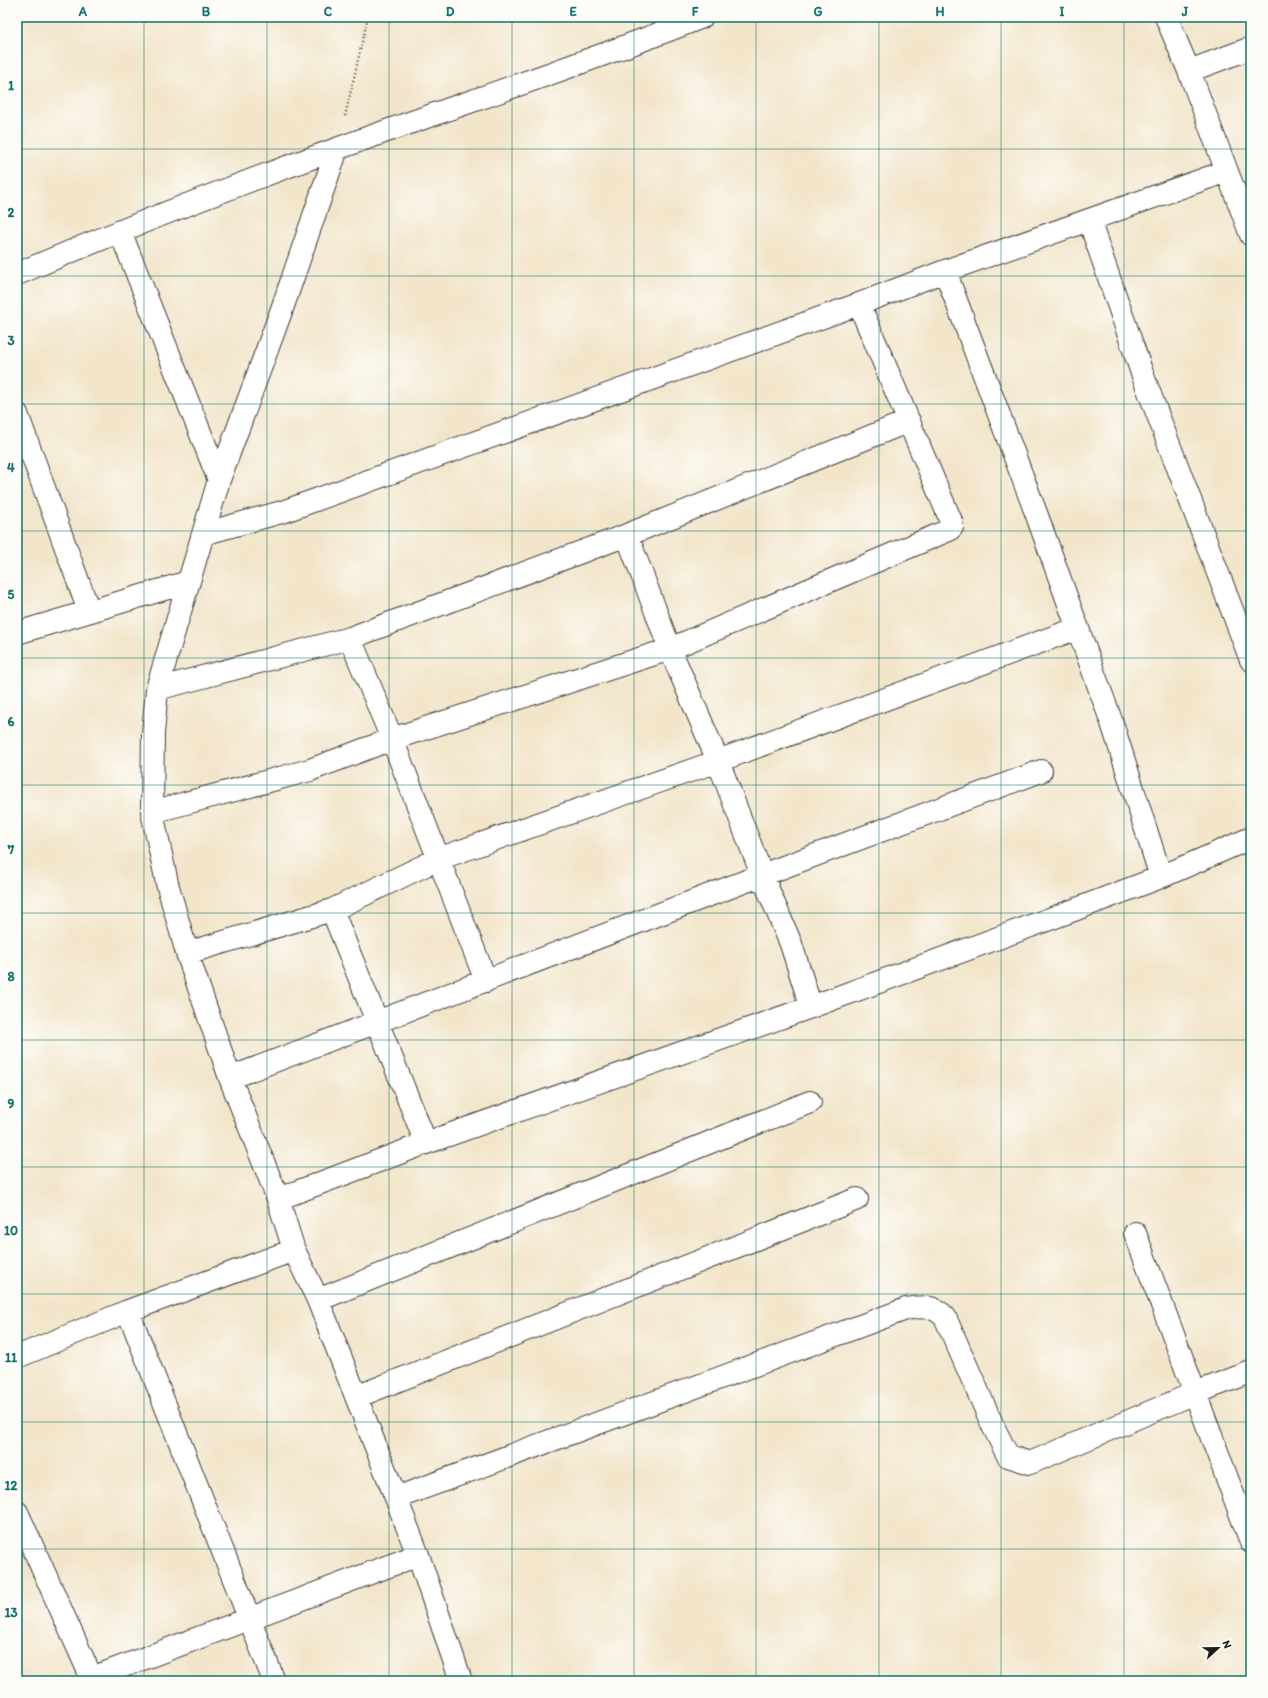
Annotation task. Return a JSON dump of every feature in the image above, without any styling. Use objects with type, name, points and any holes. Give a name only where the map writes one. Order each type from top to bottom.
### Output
[{"type":"street","points":[[17,274],[120,231],[337,149],[624,47],[702,17]]},
{"type":"street","points":[[1166,17],[1189,71],[1250,228]]},
{"type":"street","points":[[1189,71],[1251,48]]},
{"type":"street","points":[[337,149],[282,309],[219,480],[157,689],[153,733],[152,812],[167,882],[187,954],[230,1078],[278,1199],[294,1250],[318,1300],[418,1555],[461,1681]]},
{"type":"street","points":[[203,534],[285,512],[859,304],[945,271],[1227,171]]},
{"type":"street","points":[[1089,220],[1143,376],[1251,660]]},
{"type":"street","points":[[120,231],[219,480]]},
{"type":"street","points":[[945,271],[1112,723],[1161,877]]},
{"type":"street","points":[[152,812],[310,770],[392,739],[670,649],[949,530],[952,527],[951,521],[859,304]]},
{"type":"street","points":[[17,414],[90,611]]},
{"type":"street","points":[[157,689],[350,638],[628,535],[909,421]]},
{"type":"street","points":[[628,535],[670,649],[718,761],[762,875],[791,944],[811,1007]]},
{"type":"street","points":[[17,633],[188,582]]},
{"type":"street","points":[[187,954],[332,910],[438,859],[718,761],[1078,628]]},
{"type":"street","points":[[350,638],[392,739],[486,981]]},
{"type":"street","points":[[230,1078],[762,875],[1041,771]]},
{"type":"street","points":[[278,1199],[426,1143],[811,1007],[1161,877],[1251,838]]},
{"type":"street","points":[[332,910],[426,1143]]},
{"type":"street","points":[[318,1300],[810,1102]]},
{"type":"street","points":[[356,1397],[857,1199]]},
{"type":"street","points":[[1135,1233],[1251,1542]]},
{"type":"street","points":[[17,1357],[128,1311],[294,1250]]},
{"type":"street","points":[[396,1498],[906,1309],[931,1307],[939,1310],[945,1317],[993,1426],[1008,1456],[1030,1463],[1195,1393],[1251,1372]]},
{"type":"street","points":[[128,1311],[274,1681]]},
{"type":"street","points":[[17,1512],[92,1680],[249,1618],[418,1555]]},
{"type":"path","points":[[337,149],[368,17]]}]
